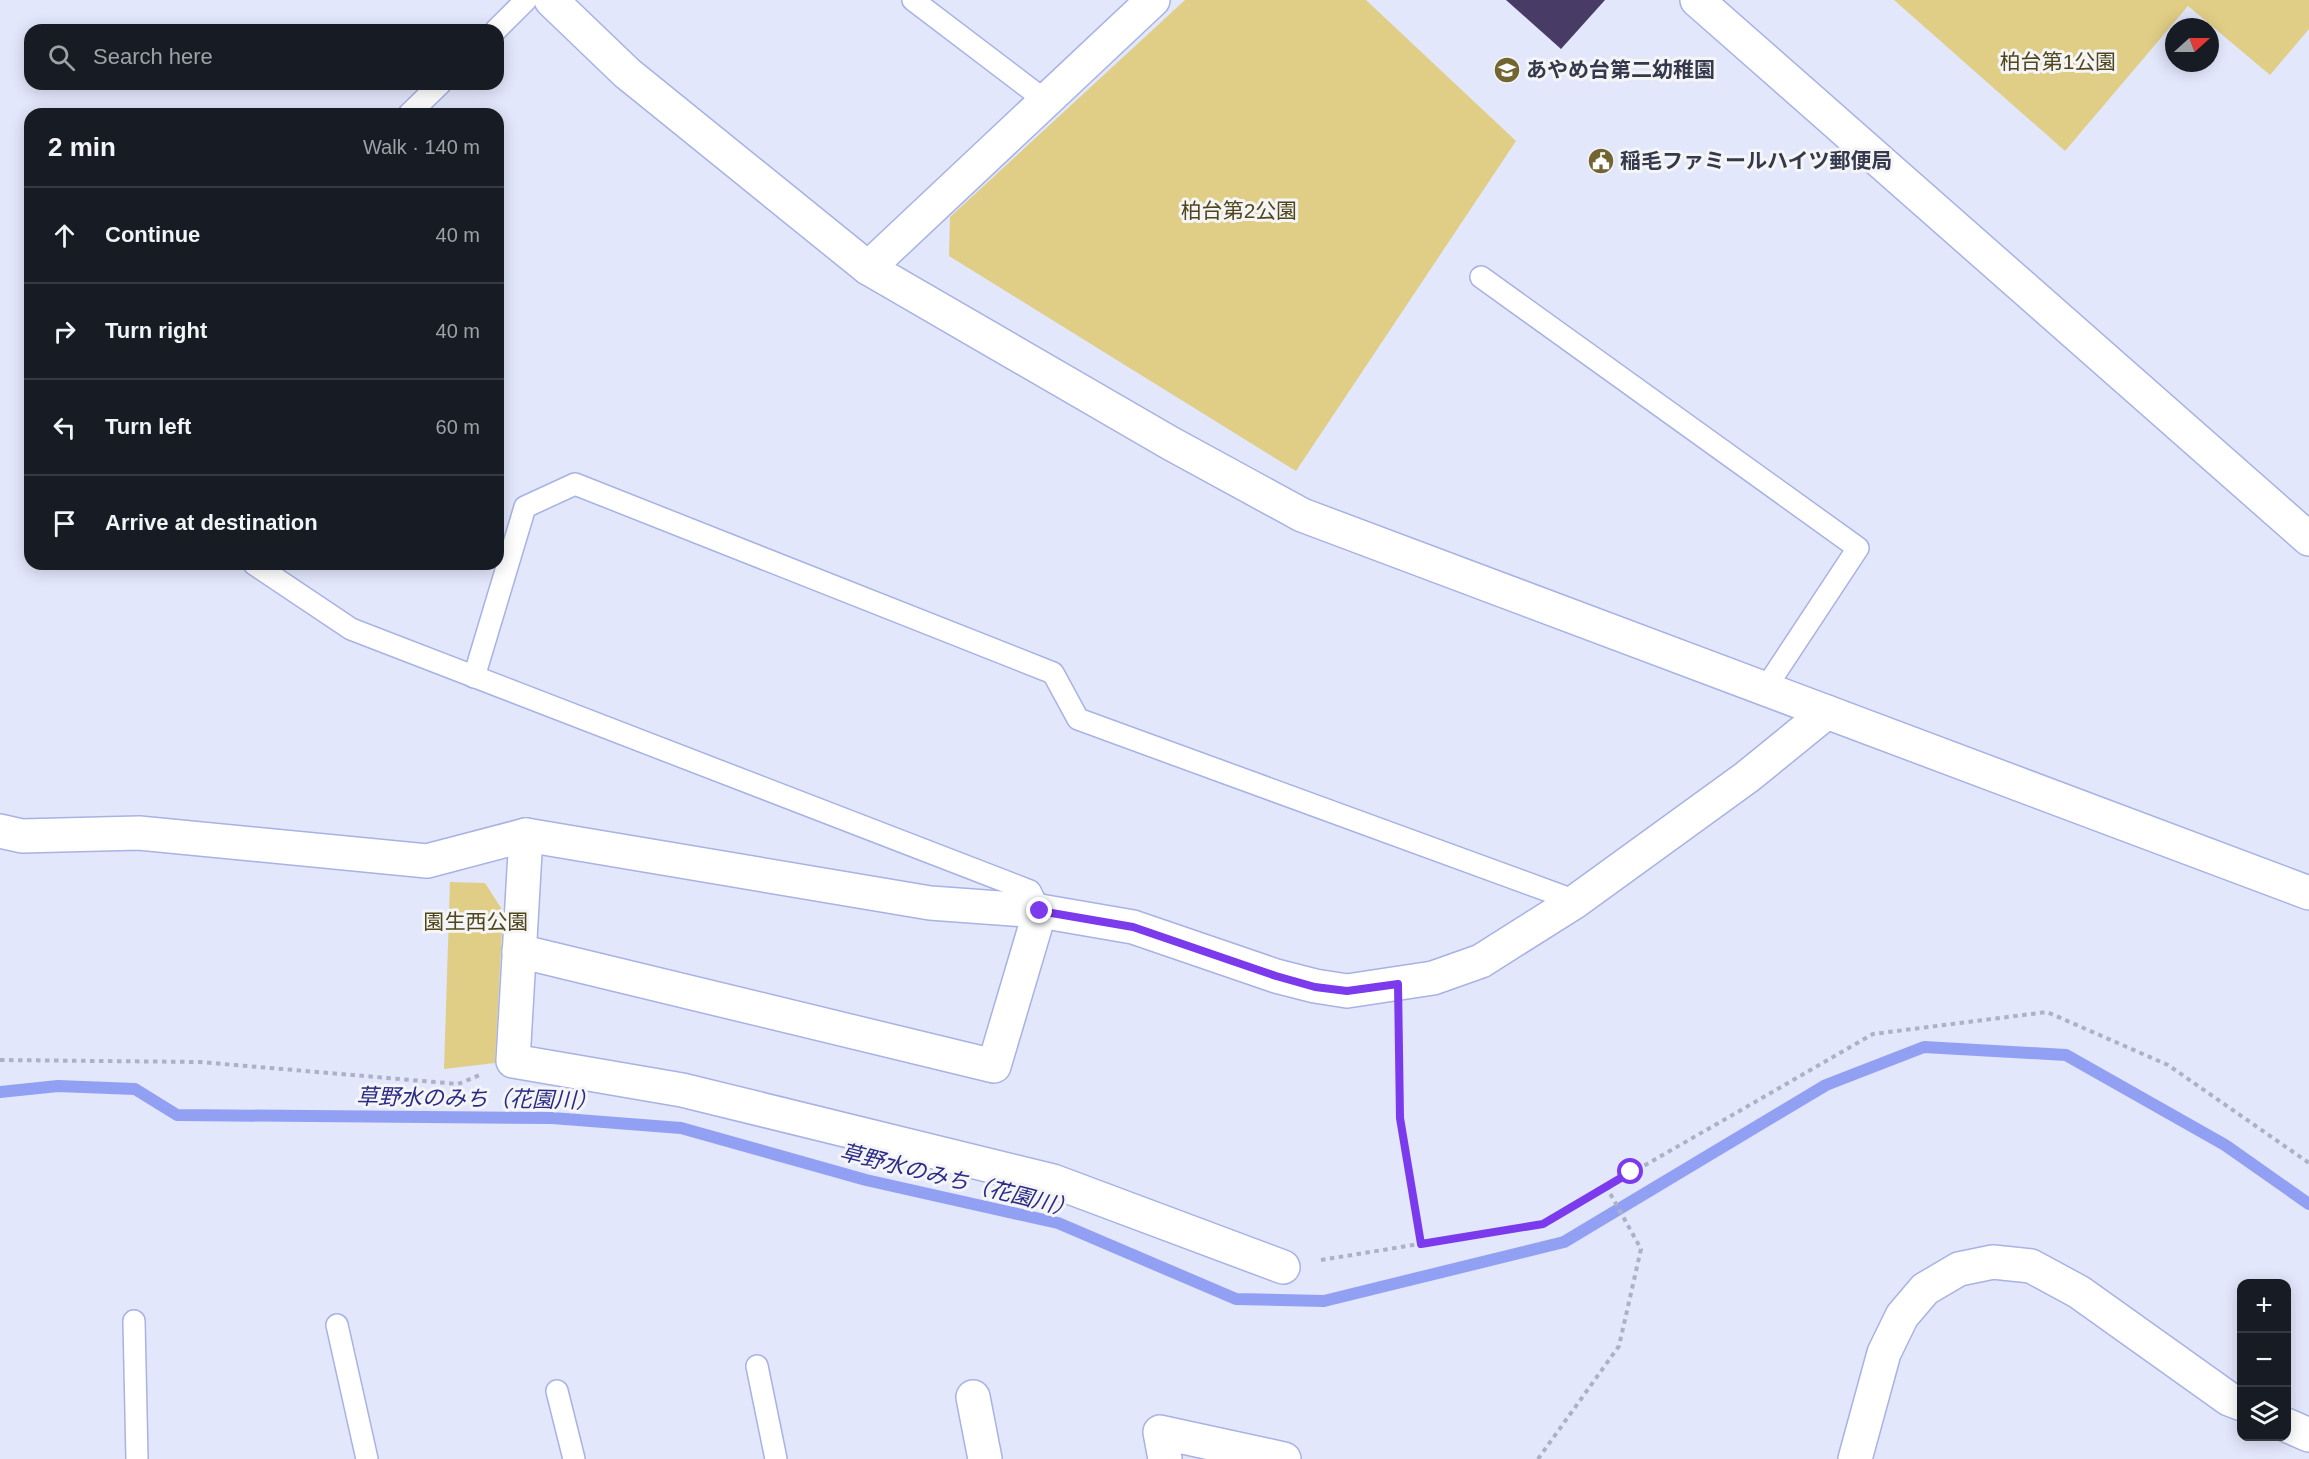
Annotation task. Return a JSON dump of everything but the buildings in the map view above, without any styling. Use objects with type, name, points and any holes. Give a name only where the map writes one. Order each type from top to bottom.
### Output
[{"type":"street","points":[[551,0],[627,73],[868,268],[1170,443],[1302,515],[2309,892]]},
{"type":"street","points":[[868,268],[1153,0]]},
{"type":"street","points":[[1697,0],[2309,539]]},
{"type":"street","points":[[0,831],[22,836],[139,833],[428,861],[526,835],[930,903],[1040,911],[1133,927],[1276,976],[1315,987],[1347,991],[1433,978],[1480,961],[1576,901],[1747,777],[1827,712]]},
{"type":"street","points":[[526,835],[513,1062],[682,1090],[1053,1181],[1283,1266]]},
{"type":"street","points":[[519,951],[994,1066],[1040,911]]},
{"type":"street","points":[[1857,1458],[1884,1353],[1902,1316],[1925,1289],[1959,1269],[1994,1262],[2031,1266],[2079,1292],[2229,1399],[2237,1402]]},
{"type":"street","points":[[973,1397],[985,1459]]},
{"type":"street","points":[[2291,1427],[2309,1435]]},
{"type":"street","points":[[1165,1459],[1160,1432],[1284,1459]]},
{"type":"lane","points":[[502,24],[526,0]]},
{"type":"lane","points":[[913,0],[1046,101]]},
{"type":"lane","points":[[415,108],[434,90]]},
{"type":"lane","points":[[1481,277],[1858,548],[1765,689]]},
{"type":"lane","points":[[474,677],[525,507],[575,484],[1053,673],[1078,719],[1576,901]]},
{"type":"lane","points":[[263,570],[351,629],[1030,891],[1040,911]]},
{"type":"lane","points":[[134,1321],[137,1459]]},
{"type":"lane","points":[[337,1325],[367,1459]]},
{"type":"lane","points":[[757,1366],[776,1459]]},
{"type":"lane","points":[[557,1391],[574,1459]]},
{"type":"path","points":[[1398,984],[1400,1118],[1421,1244]]},
{"type":"path","points":[[1283,1266],[1543,1224],[1873,1034],[2047,1012],[2168,1065],[2309,1163]]},
{"type":"path","points":[[0,1060],[200,1062],[458,1084],[513,1062]]},
{"type":"path","points":[[1538,1459],[1619,1346],[1641,1249],[1606,1186]]},
{"type":"green space","name":"柏台第2公園","points":[[1185,0],[1366,0],[1516,141],[1296,471],[949,256],[950,217]]},
{"type":"green space","name":"柏台第1公園","points":[[1894,0],[2309,0],[2309,29],[2270,75],[2219,32],[2219,18],[2202,18],[2188,6],[2178,18],[2165,18],[2165,33],[2065,151]]},
{"type":"green space","name":"園生西公園","points":[[450,882],[485,883],[503,911],[495,1063],[444,1069]]},
{"type":"waterway","name":"草野水のみち（花園川）","points":[[0,1092],[58,1086],[135,1089],[177,1115],[552,1118],[681,1128],[866,1180],[1058,1223],[1236,1299],[1324,1301],[1564,1242],[1826,1085],[1924,1047],[2066,1055],[2225,1145],[2309,1204]]},
{"type":"place","name":"あやめ台第二幼稚園","points":[[1507,70]]},
{"type":"place","name":"稲毛ファミールハイツ郵便局","points":[[1601,161]]},
{"type":"route","points":[[1040,911],[1133,927],[1315,987],[1347,991],[1398,984],[1400,1118],[1421,1244],[1543,1224],[1631,1172]]}]
